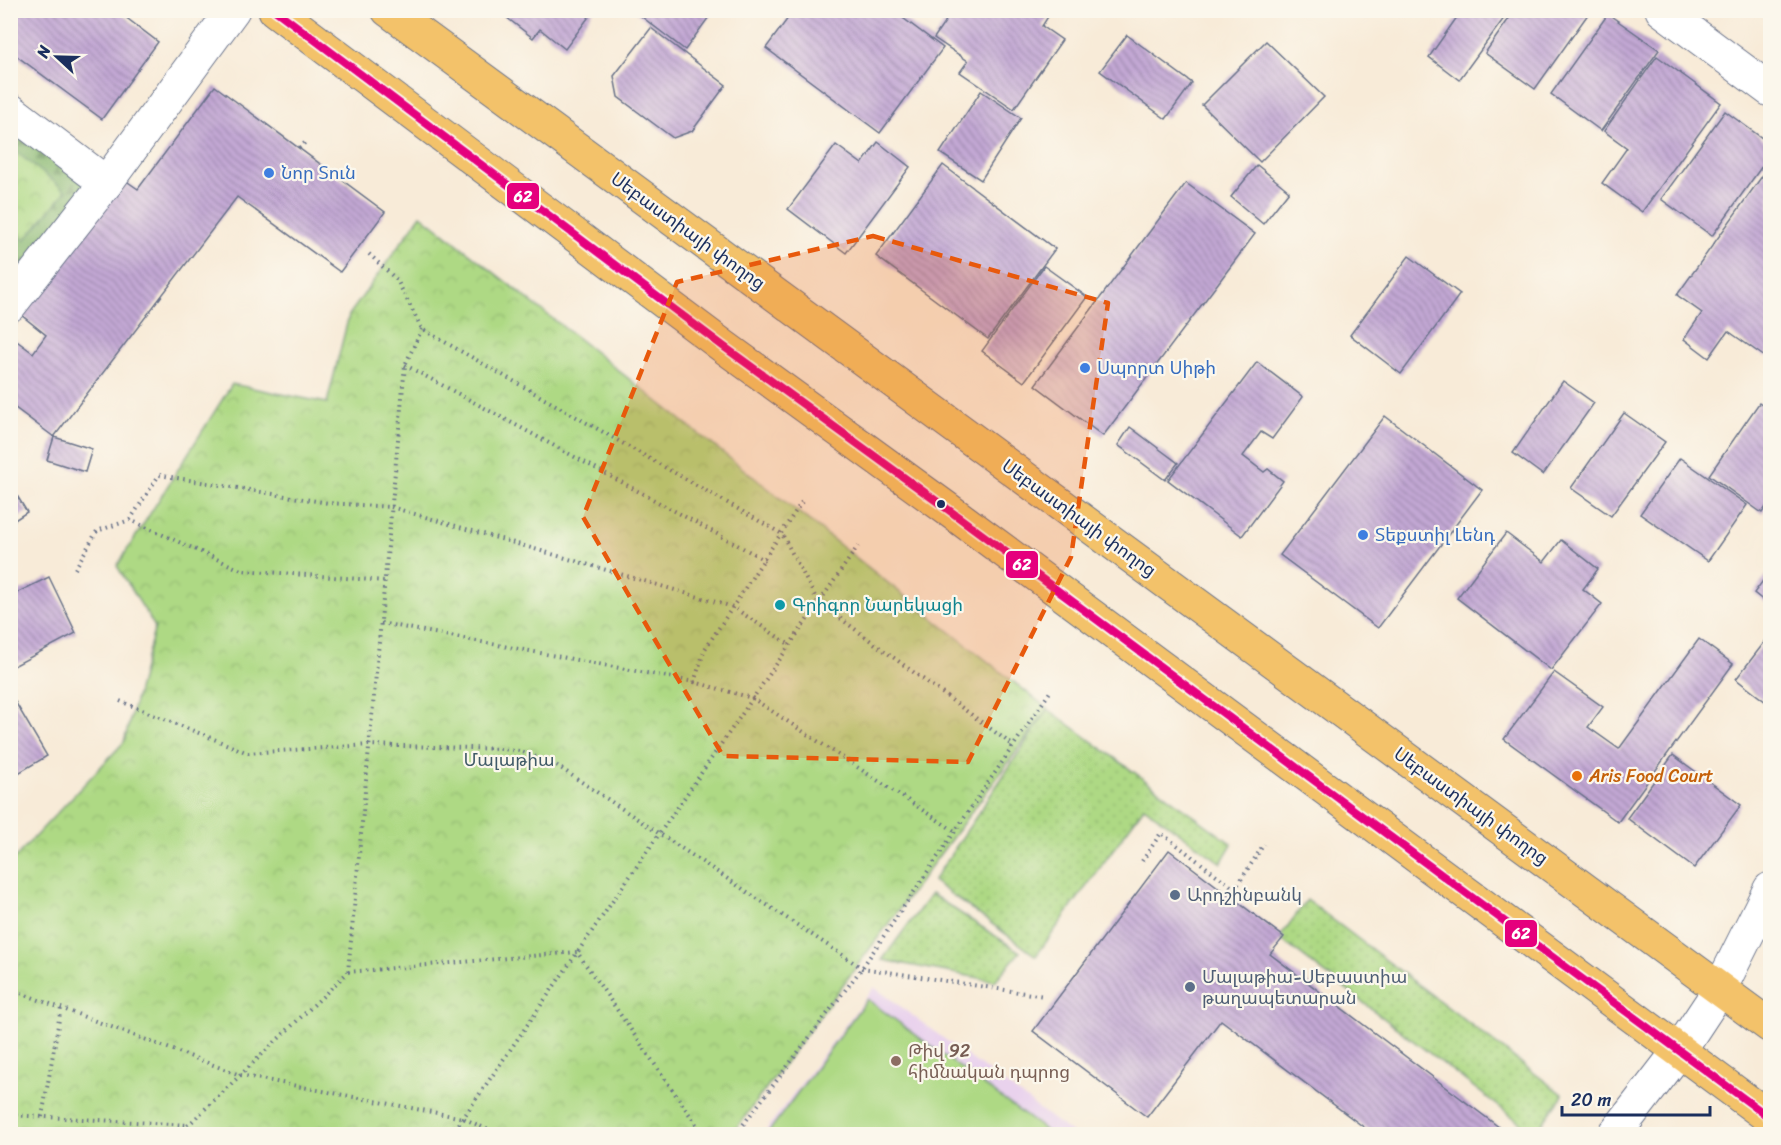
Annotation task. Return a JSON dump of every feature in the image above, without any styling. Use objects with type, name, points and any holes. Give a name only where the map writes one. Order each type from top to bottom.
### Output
[{"type":"main road","points":[[275,10],[732,353],[966,523],[1770,1119]]},
{"type":"main road","name":"Սեբաստիայի փողոց","points":[[388,10],[1770,1026]]},
{"type":"street","points":[[10,305],[106,183],[233,10]]},
{"type":"street","points":[[1662,10],[1770,90]]},
{"type":"street","points":[[10,110],[106,183]]},
{"type":"street","points":[[1615,1134],[1679,1051],[1720,989],[1770,889]]},
{"type":"path","points":[[299,148],[308,141]]},
{"type":"path","points":[[369,254],[397,280],[422,329],[782,534],[818,602],[1014,746]]},
{"type":"path","points":[[348,972],[405,365],[422,329]]},
{"type":"path","points":[[405,365],[765,560]]},
{"type":"path","points":[[75,569],[97,531],[130,520],[159,475],[328,503],[391,507],[734,607],[790,645]]},
{"type":"path","points":[[694,682],[705,649],[803,500]]},
{"type":"path","points":[[130,520],[241,570],[385,581]]},
{"type":"path","points":[[452,1134],[858,546]]},
{"type":"path","points":[[10,555],[16,564]]},
{"type":"path","points":[[381,623],[694,682],[753,698],[956,832]]},
{"type":"path","points":[[736,1134],[862,968],[1052,689]]},
{"type":"path","points":[[120,701],[248,753],[369,745],[520,751],[553,763],[862,968],[1044,996]]},
{"type":"path","points":[[1142,861],[1161,833],[1234,889],[1264,844]]},
{"type":"path","points":[[179,1134],[348,972],[577,952]]},
{"type":"path","points":[[577,952],[703,1134]]},
{"type":"path","points":[[10,989],[240,1075],[463,1118],[497,1134]]},
{"type":"path","points":[[42,1117],[61,1008]]},
{"type":"path","points":[[10,1115],[189,1125]]},
{"type":"highlighted area","points":[[873,236],[1108,303],[1071,557],[968,762],[723,756],[583,517],[677,282]]},
{"type":"shaded area","name":"Թիվ 92 հիմնական դպրոց","points":[[874,987],[1073,1134],[763,1134]]},
{"type":"green space","points":[[10,125],[92,187],[10,288]]},
{"type":"green space","points":[[11,148],[66,191],[25,240],[11,229]]},
{"type":"green space","name":"Մալաթիա","points":[[421,215],[1048,709],[732,1134],[11,1134],[11,862],[124,742],[155,627],[117,566],[232,384],[327,403],[349,315]]},
{"type":"green space","points":[[1048,709],[1232,844],[1221,863],[1144,807],[1036,956],[933,881]]},
{"type":"green space","points":[[931,894],[1020,952],[995,981],[882,960]]},
{"type":"green space","points":[[1307,900],[1563,1095],[1535,1134],[1279,938]]},
{"type":"green space","name":"Թիվ 92 հիմնական դպրոց","points":[[867,999],[1050,1134],[767,1134]]},
{"type":"building","points":[[10,10],[116,10],[158,42],[102,119],[10,51]]},
{"type":"building","points":[[497,10],[594,10],[565,49],[540,29],[533,38]]},
{"type":"building","points":[[633,10],[714,10],[685,50]]},
{"type":"building","points":[[794,10],[892,10],[943,48],[880,133],[766,48]]},
{"type":"building","points":[[953,10],[1048,10],[1051,12],[1042,26],[1062,40],[1014,109],[960,72],[968,61],[934,38]]},
{"type":"building","points":[[1462,10],[1510,10],[1459,80],[1429,57]]},
{"type":"building","points":[[1515,10],[1591,10],[1535,89],[1485,53]]},
{"type":"building","points":[[1608,14],[1659,50],[1601,131],[1551,94]]},
{"type":"building","points":[[651,28],[726,85],[692,131],[673,138],[618,97],[614,76]]},
{"type":"building","points":[[1127,35],[1192,83],[1166,119],[1100,71]]},
{"type":"building","points":[[1266,41],[1324,97],[1260,162],[1202,105]]},
{"type":"building","points":[[1657,56],[1721,103],[1642,212],[1602,183],[1627,148],[1604,131]]},
{"type":"building","points":[[215,86],[385,212],[340,272],[237,197],[54,437],[10,404],[10,343],[14,339],[33,353],[46,335],[20,314],[122,178],[138,189]]},
{"type":"building","points":[[981,91],[1021,118],[981,180],[940,153]]},
{"type":"building","points":[[1725,111],[1770,144],[1770,155],[1712,236],[1661,199]]},
{"type":"building","points":[[878,142],[910,167],[846,253],[788,209],[836,145],[862,164]]},
{"type":"building","points":[[943,165],[1055,249],[988,339],[876,256]]},
{"type":"building","points":[[1257,165],[1289,191],[1263,224],[1231,197]]},
{"type":"building","points":[[1770,165],[1770,349],[1765,357],[1728,331],[1709,358],[1684,339],[1702,313],[1677,295]]},
{"type":"building","points":[[1186,183],[1255,234],[1103,436],[1035,385]]},
{"type":"building","points":[[1409,256],[1460,294],[1401,374],[1350,335]]},
{"type":"building","points":[[1044,266],[1087,297],[1024,382],[982,351]]},
{"type":"building","points":[[1257,362],[1303,397],[1272,439],[1261,432],[1243,456],[1264,472],[1268,469],[1283,481],[1242,536],[1168,480]]},
{"type":"building","points":[[1563,381],[1594,403],[1543,475],[1513,453]]},
{"type":"building","points":[[1759,403],[1770,411],[1770,501],[1762,513],[1709,475]]},
{"type":"building","points":[[1624,413],[1665,442],[1611,516],[1571,488]]},
{"type":"building","points":[[1385,416],[1482,490],[1378,628],[1280,555]]},
{"type":"building","points":[[1130,427],[1178,463],[1165,480],[1118,445]]},
{"type":"building","points":[[54,437],[92,449],[85,472],[47,460]]},
{"type":"building","points":[[1680,458],[1747,505],[1708,561],[1640,514]]},
{"type":"building","points":[[10,484],[27,512],[10,523]]},
{"type":"building","points":[[1506,533],[1544,562],[1561,540],[1598,569],[1583,589],[1602,604],[1551,670],[1457,598]]},
{"type":"building","points":[[1770,571],[1770,606],[1754,593]]},
{"type":"building","points":[[49,577],[76,633],[10,668],[10,596]]},
{"type":"building","points":[[1770,635],[1770,705],[1736,679]]},
{"type":"building","points":[[1699,639],[1733,664],[1618,822],[1504,739],[1554,672],[1603,707],[1588,727],[1619,749]]},
{"type":"building","points":[[10,693],[47,756],[10,778]]},
{"type":"building","points":[[1673,755],[1741,805],[1694,868],[1627,818]]},
{"type":"building","name":"Մալաթիա-Սեբաստիա թաղապետարան","points":[[1169,850],[1284,937],[1270,954],[1508,1134],[1373,1134],[1221,1020],[1147,1117],[1033,1031]]},
{"type":"transit line","name":"62","points":[[275,10],[723,346],[957,516],[1770,1118]]},
{"type":"place","name":"Նոր Տուն","points":[[269,173]]},
{"type":"place","name":"Սպորտ Սիթի","points":[[1085,368]]},
{"type":"place","name":"Տեքստիլ Լենդ","points":[[1363,535]]},
{"type":"place","name":"Գրիգոր Նարեկացի","points":[[780,605]]},
{"type":"place","name":"Aris Food Court","points":[[1577,776]]},
{"type":"place","name":"Արդշինբանկ","points":[[1175,895]]},
{"type":"place","name":"Մալաթիա-Սեբաստիա թաղապետարան","points":[[1190,987]]},
{"type":"place","name":"Թիվ 92 հիմնական դպրոց","points":[[896,1061]]}]
